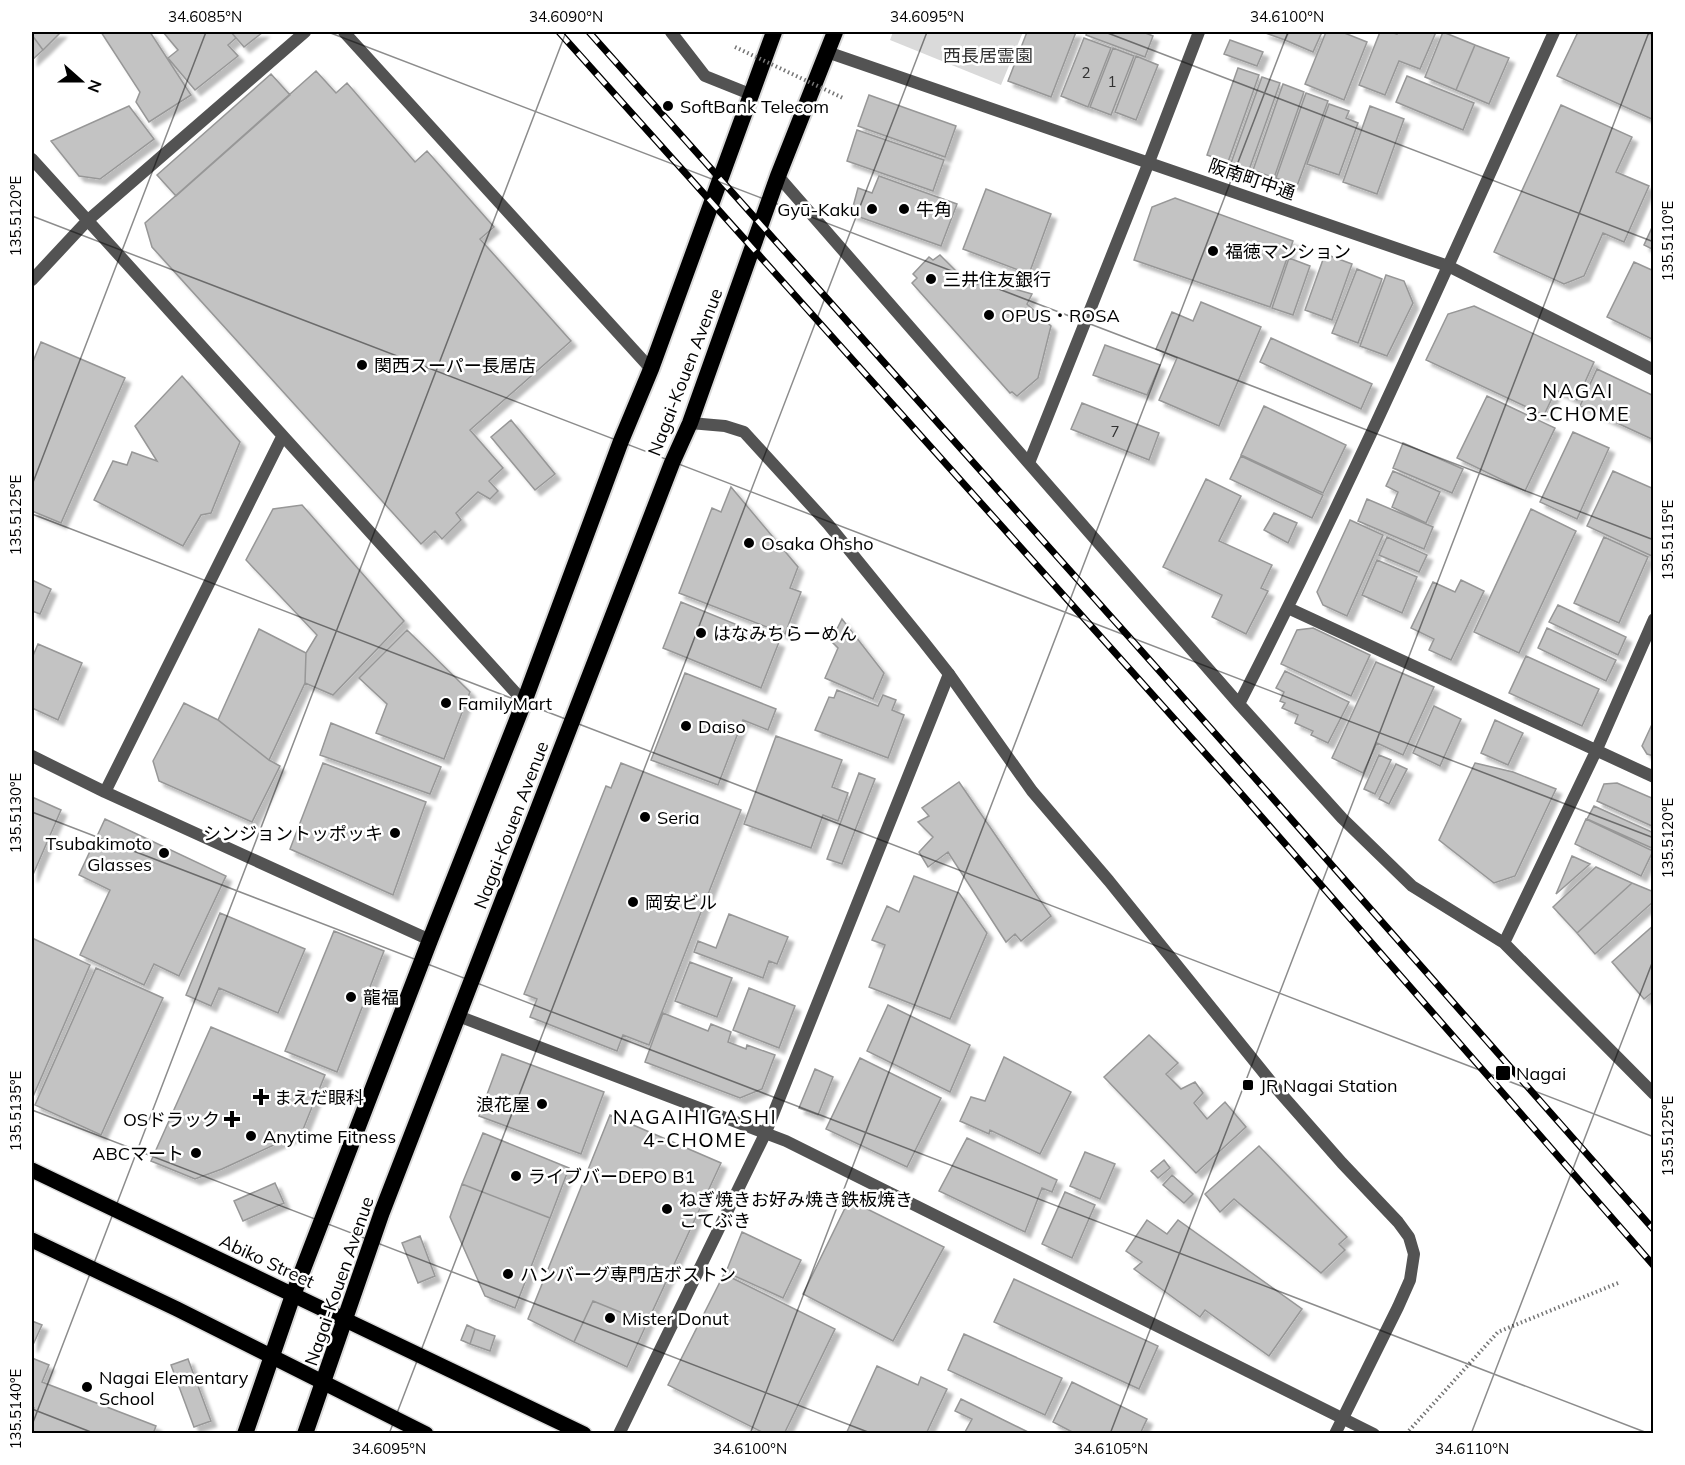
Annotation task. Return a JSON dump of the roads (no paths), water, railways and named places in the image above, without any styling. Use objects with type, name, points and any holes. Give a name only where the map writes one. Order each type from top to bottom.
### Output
[{"type":"highway","name":"Nagai-Kouen Avenue","points":[[245,1434],[293,1295],[524,702],[621,441],[651,369],[774,32]]},
{"type":"highway","name":"Nagai-Kouen Avenue","points":[[305,1434],[382,1212],[672,463],[690,423],[778,177],[835,32]]},
{"type":"main road","name":"Abiko Street","points":[[32,1170],[584,1434]]},
{"type":"main road","points":[[32,1240],[177,1309],[426,1434]]},
{"type":"street","points":[[32,280],[87,221],[305,32]]},
{"type":"street","points":[[344,32],[651,369]]},
{"type":"street","points":[[671,32],[705,76],[750,94]]},
{"type":"street","points":[[1029,463],[1199,32]]},
{"type":"street","points":[[1239,704],[1288,608],[1448,266],[1554,32]]},
{"type":"street","name":"阪南町中通","points":[[827,52],[1448,266],[1653,370]]},
{"type":"street","points":[[32,159],[524,702]]},
{"type":"street","points":[[778,177],[1239,704],[1342,818],[1412,886],[1504,943],[1653,1094]]},
{"type":"street","points":[[690,423],[725,426],[744,432],[828,524],[949,674],[1032,791],[1109,881],[1276,1088],[1409,1237],[1414,1254],[1410,1280],[1335,1434]]},
{"type":"street","points":[[105,792],[282,437]]},
{"type":"street","points":[[1288,608],[1597,749],[1653,777]]},
{"type":"street","points":[[1504,943],[1597,749],[1653,620]]},
{"type":"street","points":[[619,1434],[766,1132],[949,674]]},
{"type":"street","points":[[32,756],[105,792],[430,939]]},
{"type":"street","points":[[458,1016],[766,1132],[1374,1434]]},
{"type":"railway","points":[[559,32],[1238,790],[1654,1266]]},
{"type":"railway","points":[[589,32],[1254,777],[1654,1230]]},
{"type":"place","name":"SoftBank Telecom","points":[[668,106]]},
{"type":"place","name":"Gyū-Kaku","points":[[872,209]]},
{"type":"place","name":"牛角","points":[[904,209]]},
{"type":"place","name":"福徳マンション","points":[[1213,251]]},
{"type":"place","name":"三井住友銀行","points":[[931,279]]},
{"type":"place","name":"OPUS・ROSA","points":[[989,315]]},
{"type":"place","name":"関西スーパー長居店","points":[[362,365]]},
{"type":"place","name":"Osaka Ohsho","points":[[749,543]]},
{"type":"place","name":"はなみちらーめん","points":[[701,633]]},
{"type":"place","name":"FamilyMart","points":[[446,703]]},
{"type":"place","name":"Daiso","points":[[686,726]]},
{"type":"place","name":"Seria","points":[[645,817]]},
{"type":"place","name":"シンジョントッポッキ","points":[[395,833]]},
{"type":"place","name":"Tsubakimoto Glasses","points":[[164,853]]},
{"type":"place","name":"岡安ビル","points":[[633,902]]},
{"type":"place","name":"龍福","points":[[351,997]]},
{"type":"place","name":"Nagai","points":[[1503,1073]]},
{"type":"place","name":"JR Nagai Station","points":[[1248,1085]]},
{"type":"place","name":"まえだ眼科","points":[[261,1097]]},
{"type":"place","name":"浪花屋","points":[[542,1104]]},
{"type":"place","name":"OSドラック","points":[[232,1119]]},
{"type":"place","name":"Anytime Fitness","points":[[251,1136]]},
{"type":"place","name":"ABCマート","points":[[196,1153]]},
{"type":"place","name":"ライブバーDEPO B1","points":[[516,1176]]},
{"type":"place","name":"ねぎ焼きお好み焼き鉄板焼き こてぶき","points":[[667,1209]]},
{"type":"place","name":"ハンバーグ専門店ボストン","points":[[508,1274]]},
{"type":"place","name":"Mister Donut","points":[[610,1318]]},
{"type":"place","name":"Nagai Elementary School","points":[[87,1387]]},
{"type":"district","name":"NAGAI 3-CHOME","points":[[1578,402]]},
{"type":"district","name":"NAGAIHIGASHI 4-CHOME","points":[[695,1128]]},
{"type":"park label","name":"西長居霊園","points":[[988,55]]}]
